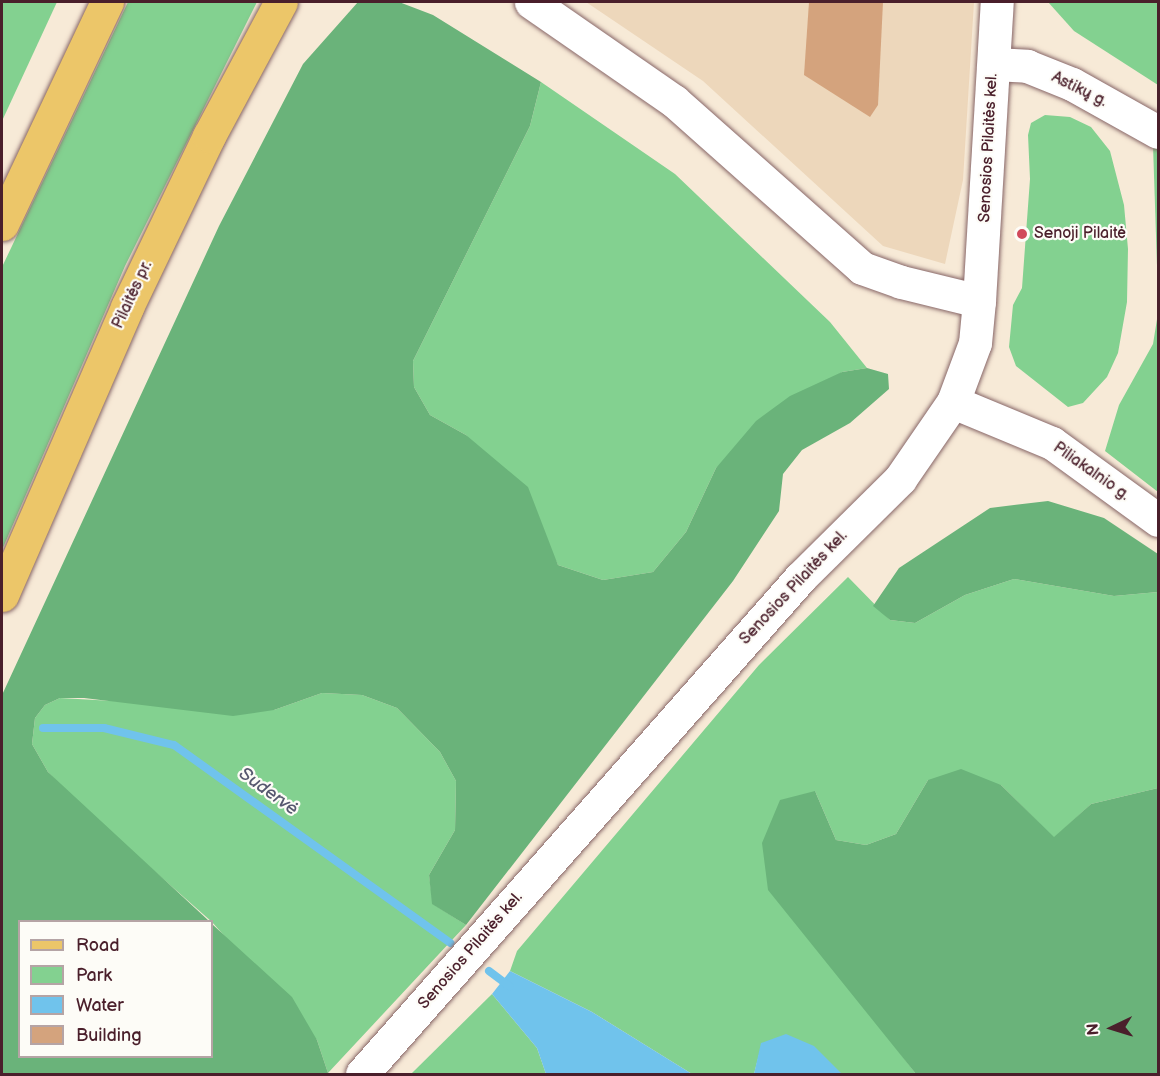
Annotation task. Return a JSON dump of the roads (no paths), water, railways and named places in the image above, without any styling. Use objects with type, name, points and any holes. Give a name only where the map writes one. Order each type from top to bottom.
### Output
[{"type":"main road","points":[[2,224],[107,2]]},
{"type":"main road","name":"Pilaitės pr.","points":[[2,595],[127,307],[209,136],[281,2]]},
{"type":"street","points":[[531,2],[674,101],[862,268],[901,282],[980,301]]},
{"type":"street","name":"Senosios Pilaitės kel.","points":[[362,1074],[792,586],[900,478],[953,402],[975,343],[980,301],[997,2]]},
{"type":"street","name":"Astikų g.","points":[[994,63],[1028,66],[1072,84],[1158,132]]},
{"type":"street","name":"Piliakalnio g.","points":[[953,402],[1052,443],[1158,520]]},
{"type":"water","points":[[510,971],[592,1012],[692,1074],[546,1074],[537,1048],[492,994]]},
{"type":"water","points":[[786,1034],[814,1046],[842,1074],[754,1074],[761,1043]]},
{"type":"waterway","name":"Sudervė","points":[[43,728],[104,728],[174,745],[451,943]]},
{"type":"waterway","name":"Sudervė","points":[[489,971],[510,987]]},
{"type":"place","name":"Senoji Pilaitė","points":[[1022,234]]}]
